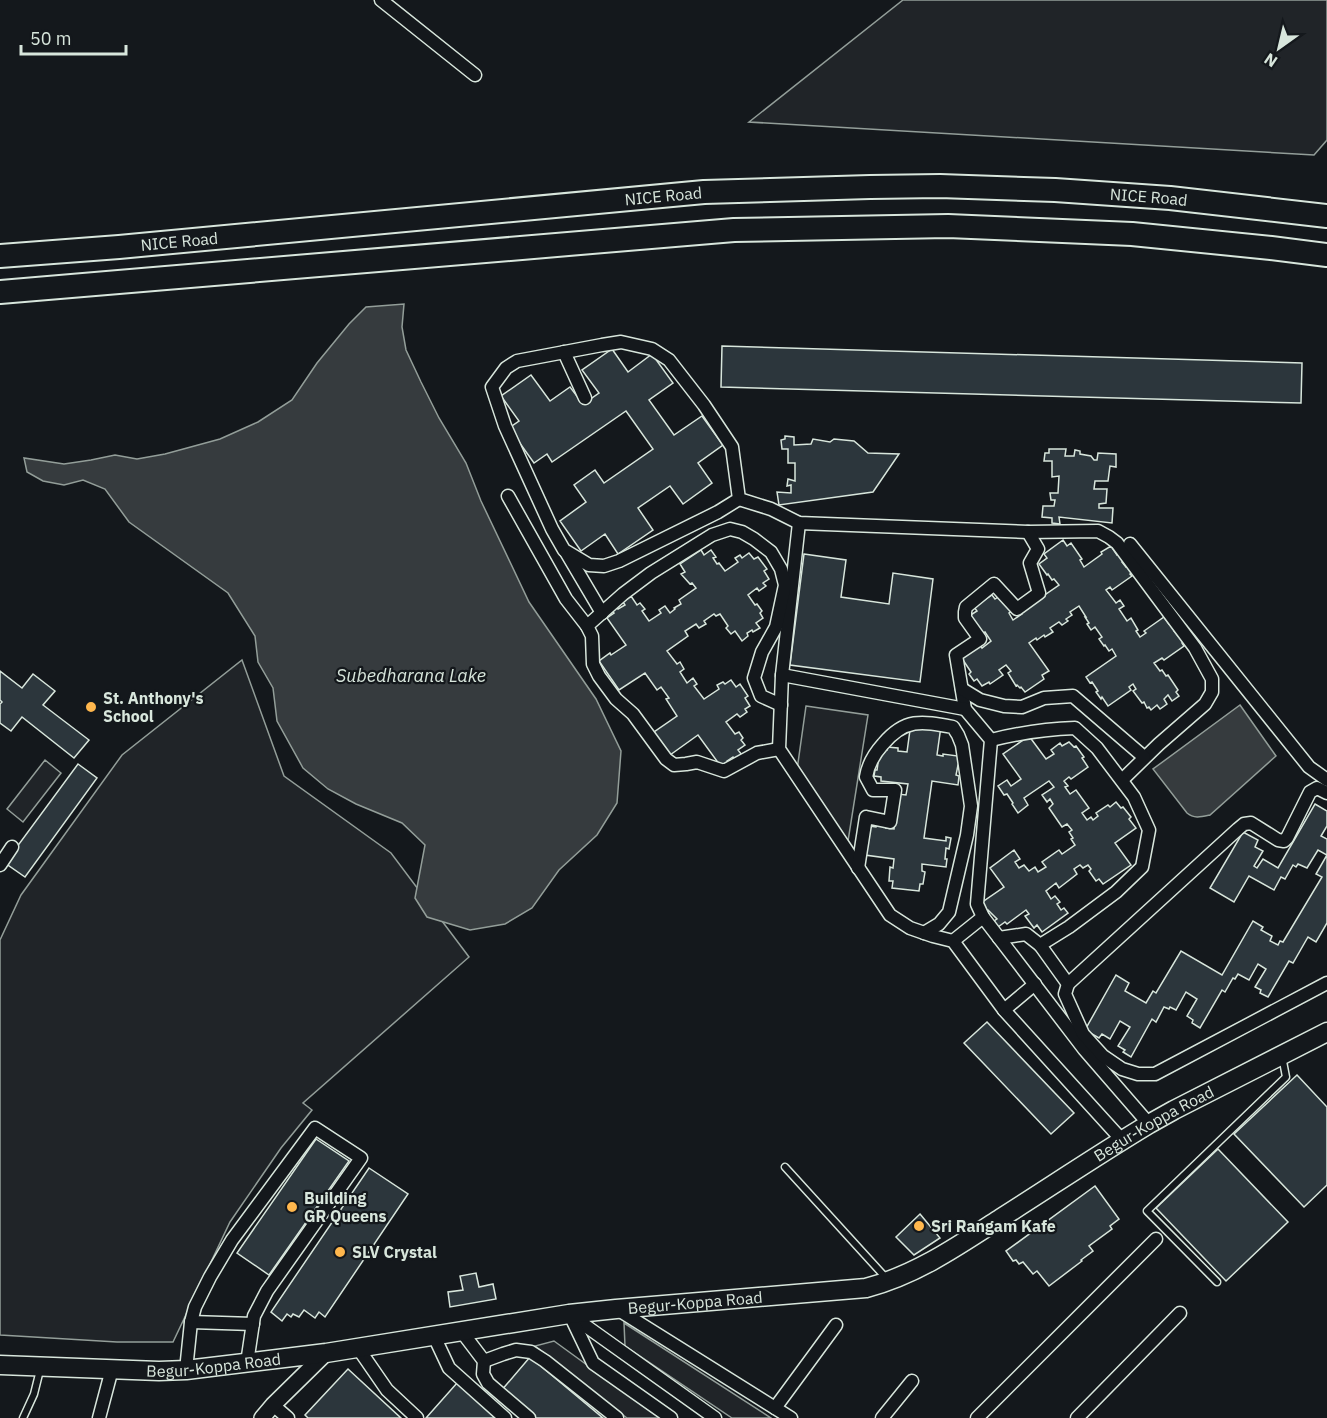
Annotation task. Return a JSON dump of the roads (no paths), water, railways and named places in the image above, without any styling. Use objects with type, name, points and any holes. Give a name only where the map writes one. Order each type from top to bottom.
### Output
[{"type":"highway","name":"NICE Road","points":[[0,256],[131,246],[704,192],[940,186],[1055,190],[1170,198],[1327,216]]},
{"type":"highway","points":[[0,292],[734,230],[857,226],[960,226],[1132,234],[1327,255]]},
{"type":"main road","name":"Begur-Koppa Road","points":[[0,1365],[186,1370],[326,1353],[569,1314],[866,1288],[924,1266],[1149,1124],[1327,1032]]},
{"type":"street","points":[[381,0],[475,75]]},
{"type":"street","points":[[602,613],[552,530],[505,426],[492,387],[506,368],[517,361],[621,342],[651,349],[669,360],[704,405],[732,447],[739,499]]},
{"type":"street","points":[[564,352],[585,398]]},
{"type":"street","points":[[508,496],[566,599],[587,626],[592,636],[594,664],[599,676],[616,699],[633,714],[666,759],[674,765],[697,762],[724,771],[757,753],[779,749]]},
{"type":"street","points":[[564,550],[589,565],[604,566],[619,561],[718,512],[739,499],[771,509],[799,523],[1028,532],[1098,531],[1117,543],[1195,648],[1212,679],[1212,692],[1205,704],[1144,757],[1122,780]]},
{"type":"street","points":[[799,523],[782,675],[779,749],[890,915],[910,928],[953,941],[1004,1010],[1122,1140]]},
{"type":"street","points":[[587,626],[651,573],[712,535],[730,529],[742,532],[754,538],[771,552],[781,569],[784,585],[776,627],[762,652],[754,678],[761,696],[781,705]]},
{"type":"street","points":[[1028,532],[1038,549],[1030,563],[1039,593],[1017,609],[994,584],[966,607],[965,618],[980,639],[956,655],[965,709],[991,740],[976,904],[983,917],[1084,1049],[1149,1124]]},
{"type":"street","points":[[1130,544],[1309,767],[1327,780]]},
{"type":"street","points":[[782,675],[965,709]]},
{"type":"street","points":[[962,688],[980,700],[1004,706],[1022,707],[1044,698],[1072,696],[1144,757]]},
{"type":"street","points":[[858,868],[866,817],[890,822],[895,790],[873,790],[866,777],[873,755],[894,731],[908,724],[932,723],[952,727],[962,746],[971,806],[967,835],[949,912],[939,924],[924,933]]},
{"type":"street","points":[[991,740],[1043,729],[1075,728],[1097,748],[1122,780],[1134,797],[1149,830],[1142,867],[1116,892],[1069,927],[1040,945]]},
{"type":"street","points":[[1327,793],[1317,788],[1310,792],[1284,842],[1251,823],[1238,829],[1068,984],[1065,994],[1083,1034],[1103,1056],[1122,1069],[1138,1074],[1155,1074],[1327,983]]},
{"type":"street","points":[[0,865],[12,847]]},
{"type":"street","points":[[953,941],[983,917]]},
{"type":"street","points":[[999,938],[1026,934],[1040,945],[1068,984]]},
{"type":"street","points":[[1004,1010],[1035,984]]},
{"type":"street","points":[[186,1370],[191,1322],[195,1307],[210,1277],[223,1254],[315,1128],[361,1158],[267,1291],[254,1316],[247,1363]]},
{"type":"street","points":[[978,1418],[1156,1239]]},
{"type":"street","points":[[616,1309],[791,1418]]},
{"type":"street","points":[[569,1314],[593,1363],[671,1418]]},
{"type":"street","points":[[569,1314],[715,1418]]},
{"type":"street","points":[[1077,1418],[1180,1314]]},
{"type":"street","points":[[191,1322],[253,1324]]},
{"type":"street","points":[[775,1408],[836,1325]]},
{"type":"street","points":[[462,1332],[484,1361],[483,1374],[488,1383],[528,1418]]},
{"type":"street","points":[[434,1336],[449,1368],[505,1418]]},
{"type":"street","points":[[358,1348],[387,1390],[417,1418]]},
{"type":"street","points":[[484,1361],[516,1350],[531,1352],[617,1418]]},
{"type":"street","points":[[262,1418],[326,1353]]},
{"type":"street","points":[[99,1418],[112,1369]]},
{"type":"street","points":[[882,1418],[912,1381]]},
{"type":"street","points":[[273,1405],[288,1418]]},
{"type":"lane","points":[[1217,1282],[1147,1211],[1286,1077],[1282,1055]]},
{"type":"lane","points":[[785,1167],[889,1281]]},
{"type":"lane","points":[[22,1418],[34,1394],[41,1366]]},
{"type":"water","name":"Subedharana Lake","points":[[404,304],[402,327],[406,350],[421,382],[466,463],[481,501],[529,602],[596,699],[621,751],[617,803],[597,835],[559,870],[532,908],[505,924],[470,930],[427,917],[415,898],[425,845],[402,823],[356,804],[328,789],[303,768],[277,721],[273,688],[258,662],[255,636],[228,593],[129,522],[105,489],[83,480],[64,485],[43,481],[27,472],[24,458],[64,464],[115,455],[137,459],[220,439],[258,422],[292,400],[317,363],[366,307]]},
{"type":"water","points":[[1240,705],[1276,756],[1210,815],[1192,816],[1187,813],[1153,769]]},
{"type":"place","name":"St. Anthony's School","points":[[91,707]]},
{"type":"place","name":"Building GR Queens","points":[[292,1207]]},
{"type":"place","name":"Sri Rangam Kafe","points":[[919,1226]]},
{"type":"place","name":"SLV Crystal","points":[[340,1252]]}]
